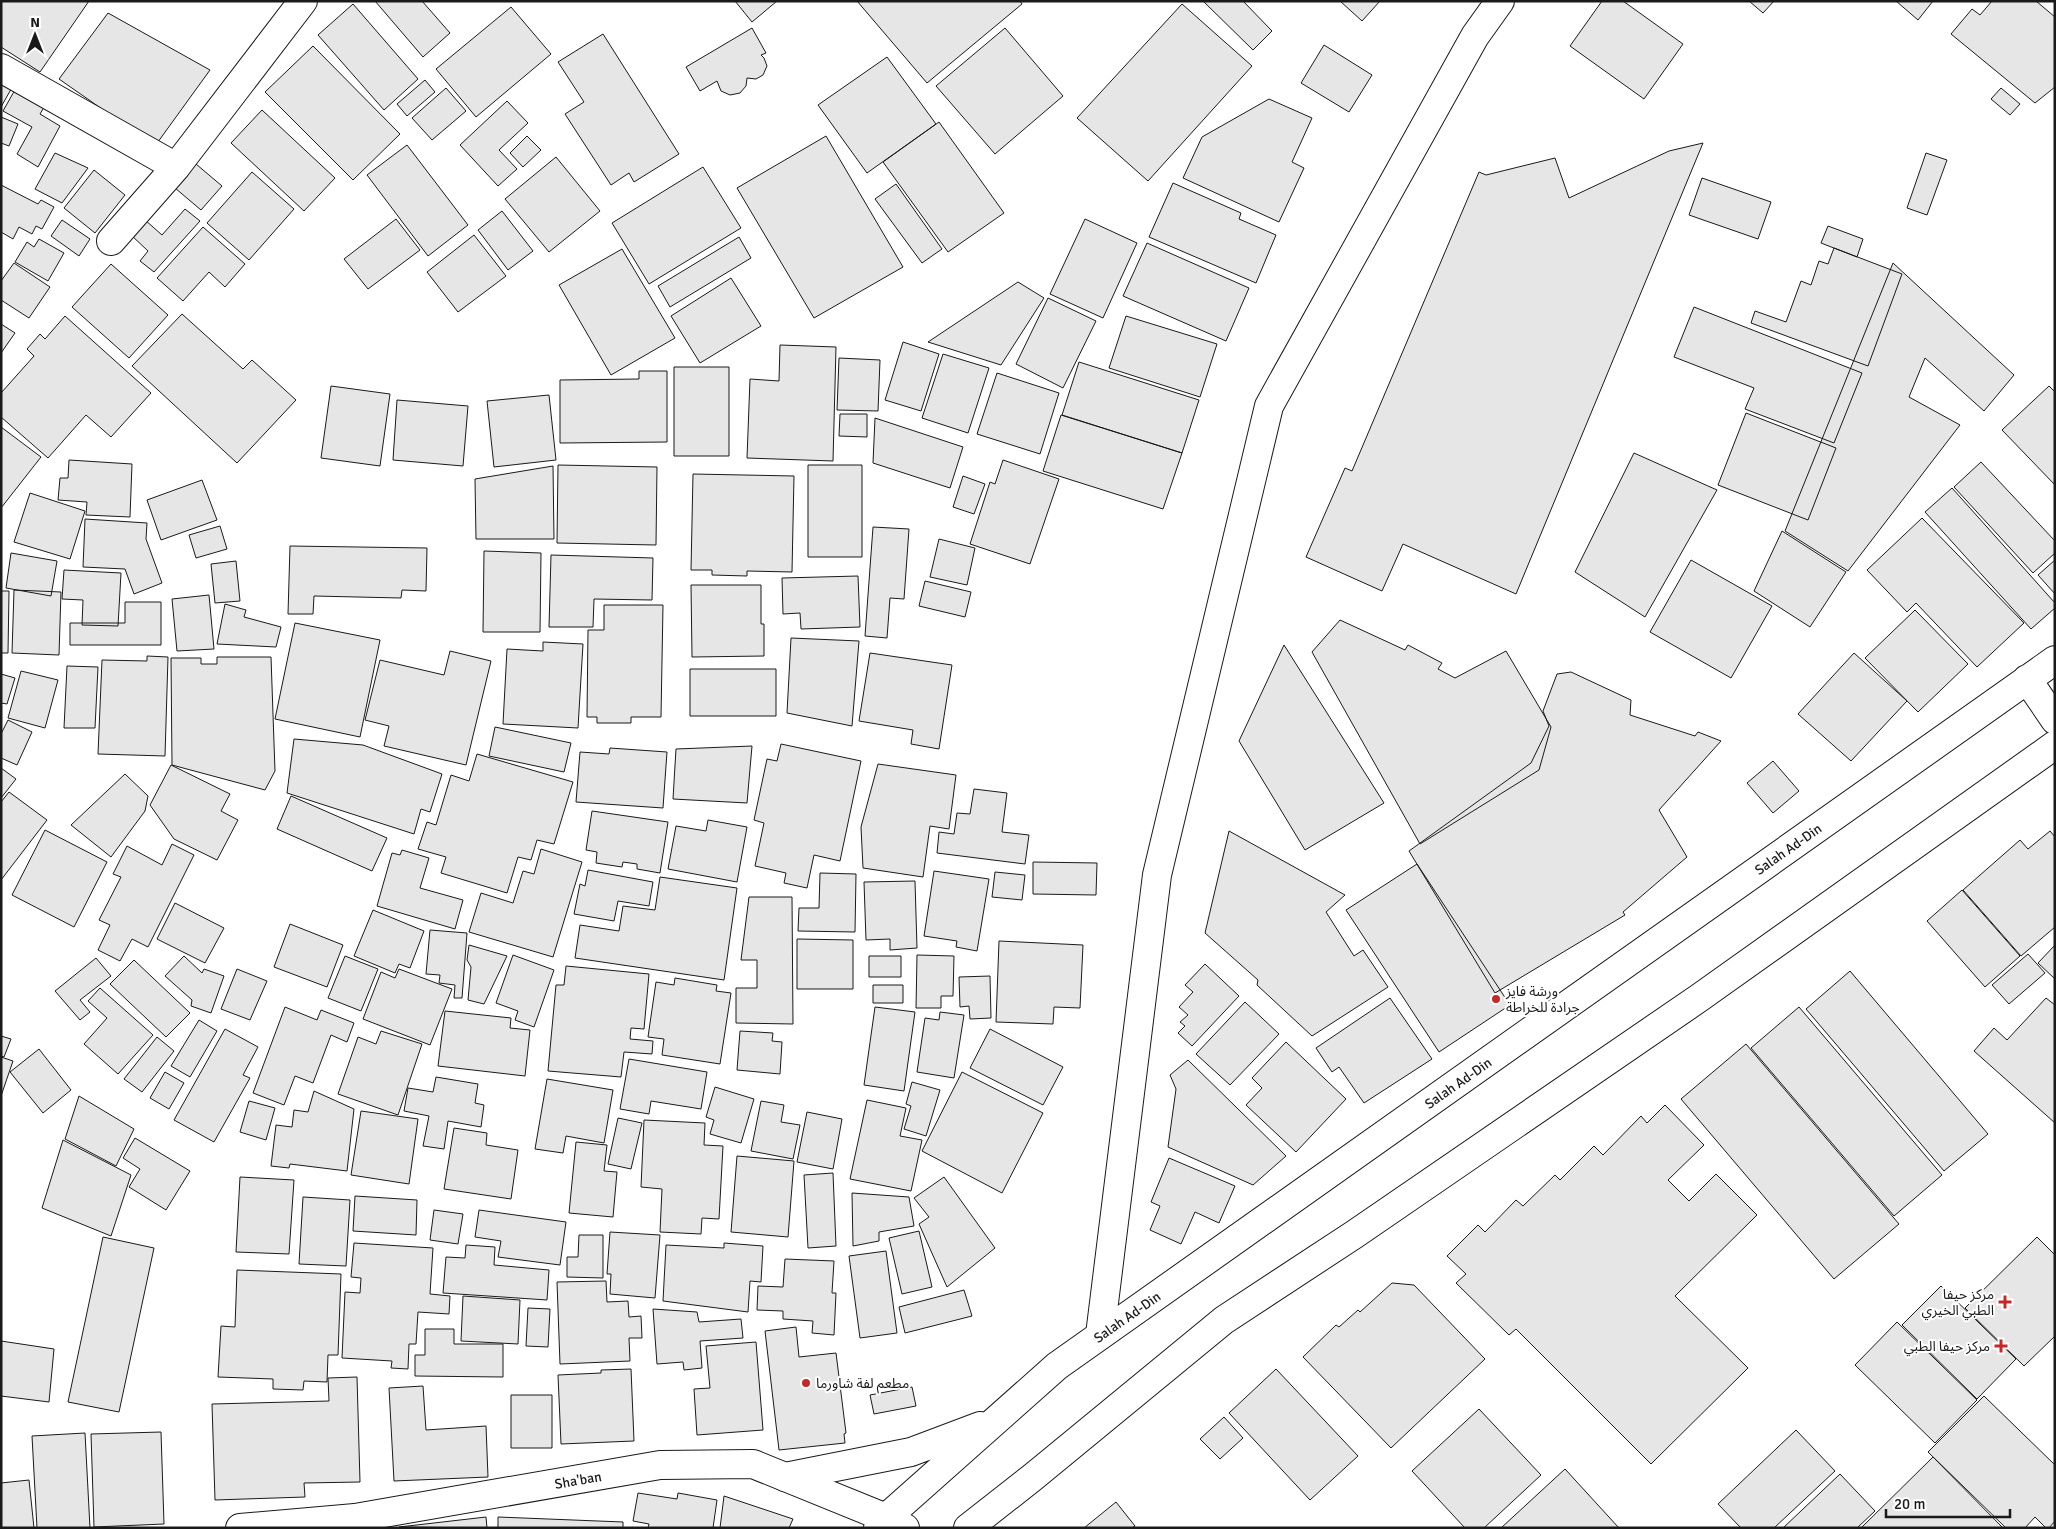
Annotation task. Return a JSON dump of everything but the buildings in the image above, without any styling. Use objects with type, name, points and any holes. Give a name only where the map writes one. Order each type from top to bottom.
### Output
[{"type":"main road","points":[[111,241],[176,167],[303,1]]},
{"type":"main road","points":[[1100,1336],[1157,875],[1269,406],[1475,36],[1500,1]]},
{"type":"main road","points":[[1,68],[176,167]]},
{"type":"main road","name":"Salah Ad-Din","points":[[890,1525],[996,1421],[1058,1366],[2055,660]]},
{"type":"main road","points":[[2027,679],[2055,720]]},
{"type":"main road","points":[[968,1528],[1224,1320],[1355,1234],[1699,998],[2055,745]]},
{"type":"main road","points":[[785,1477],[911,1452],[996,1421]]},
{"type":"main road","name":"Sha'ban","points":[[240,1528],[355,1518],[660,1465],[753,1464],[890,1525]]},
{"type":"place","name":"ورشة فايز جرادة للخراطة","points":[[1496,999]]},
{"type":"place","name":"مركز حيفا الطبي الخيري","points":[[2005,1302]]},
{"type":"place","name":"مركز حيفا الطبي","points":[[2001,1346]]},
{"type":"place","name":"مطعم لفة شاورما","points":[[806,1383]]}]
